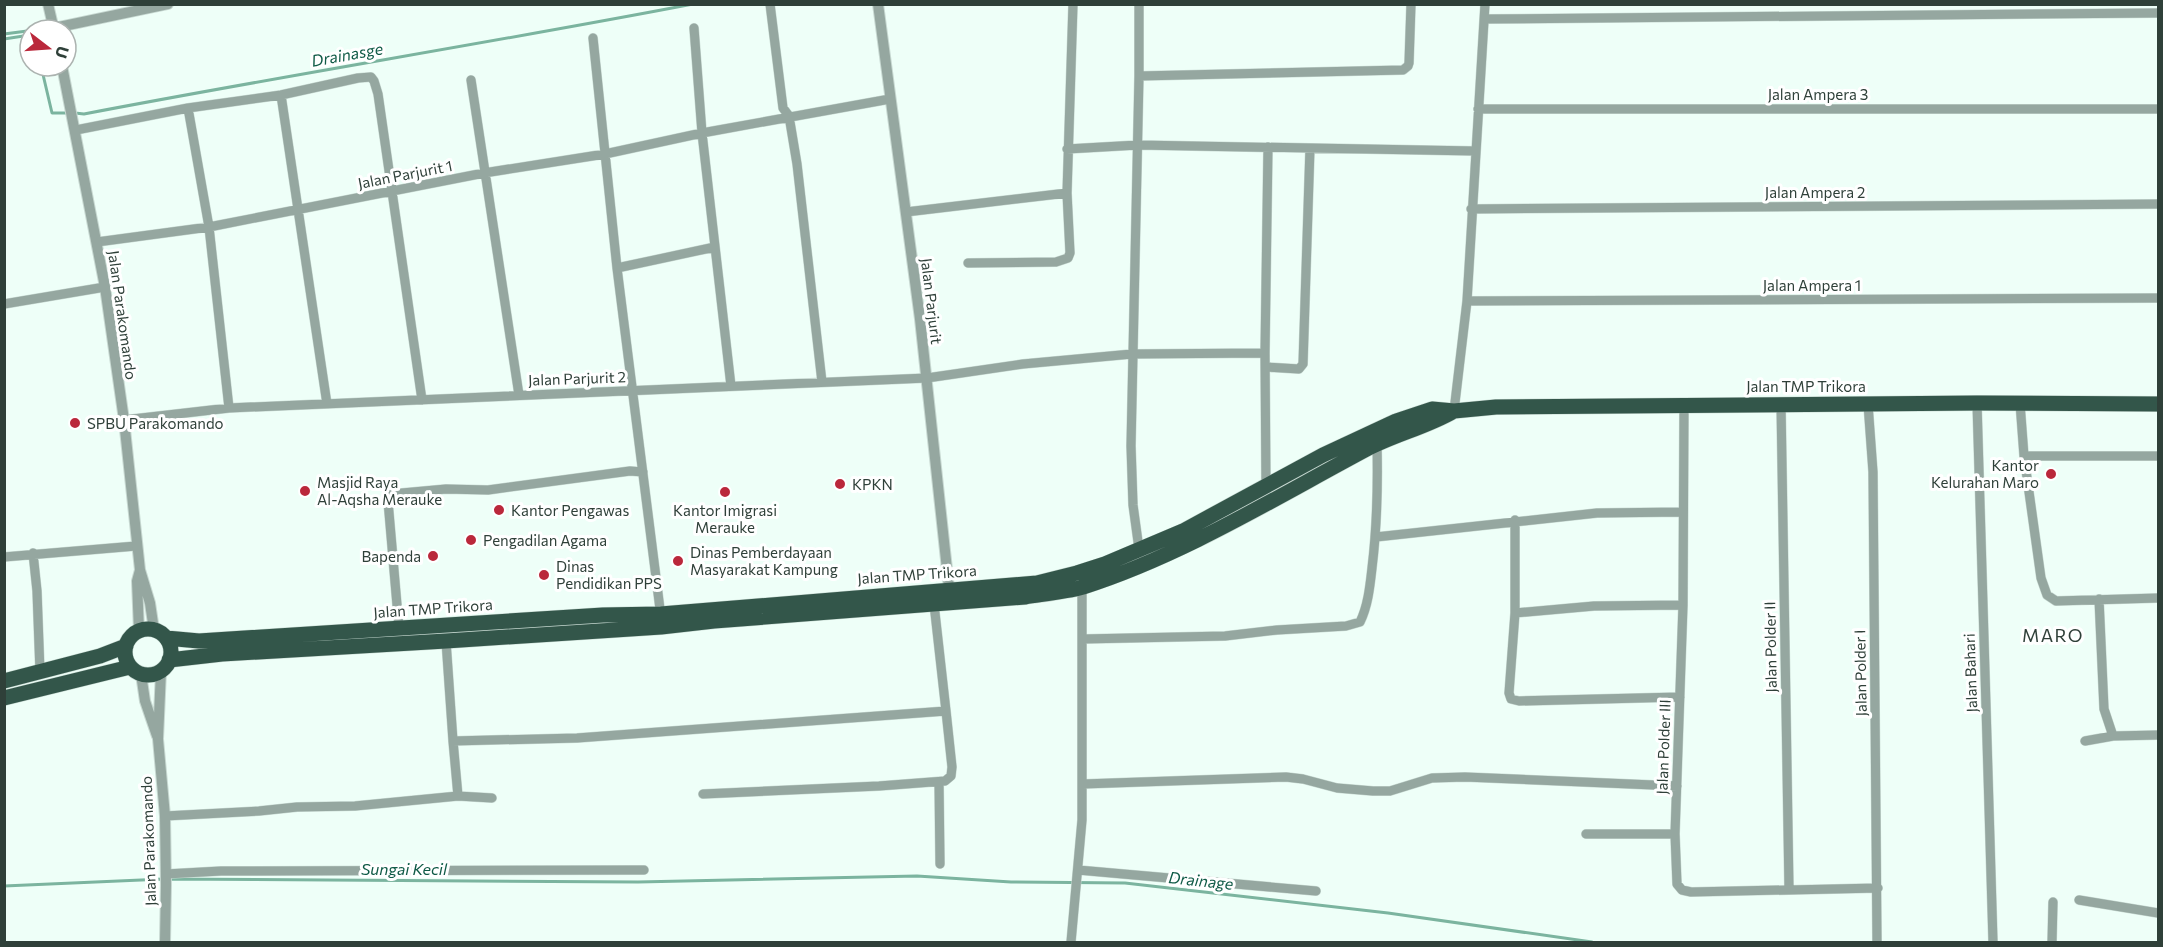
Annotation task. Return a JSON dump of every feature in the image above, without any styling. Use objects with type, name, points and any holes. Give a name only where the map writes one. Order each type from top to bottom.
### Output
[{"type":"highway","name":"Jalan TMP Trikora","points":[[153,633],[199,641],[399,628],[446,641],[950,596],[1036,583],[1077,573],[1193,526],[1366,433],[1432,409],[1455,411],[1496,407],[1781,404],[2158,404]]},
{"type":"highway","name":"Jalan TMP Trikora","points":[[165,665],[222,654],[603,615],[661,620],[815,613],[934,603],[950,596],[1025,597],[1082,587],[1179,549],[1389,437],[1437,421],[1455,411]]},
{"type":"highway","points":[[153,633],[169,645],[165,665],[148,675],[136,671],[126,661],[126,646],[128,640],[153,633]]},
{"type":"highway","points":[[4,681],[100,656],[126,646]]},
{"type":"highway","points":[[4,698],[136,671]]},
{"type":"street","points":[[78,24],[168,4]]},
{"type":"street","points":[[770,4],[783,108],[789,116],[822,382]]},
{"type":"street","name":"Jalan Parjurit","points":[[878,4],[927,378],[950,596]]},
{"type":"street","points":[[968,263],[1056,262],[1068,258],[1070,253],[1067,149],[1073,4]]},
{"type":"street","points":[[1139,4],[1131,473],[1139,549]]},
{"type":"street","points":[[1139,76],[1403,69],[1409,63],[1411,4]]},
{"type":"street","points":[[1455,411],[1467,301],[1485,4]]},
{"type":"street","points":[[1484,19],[2158,13]]},
{"type":"street","points":[[694,28],[702,133],[731,386]]},
{"type":"street","points":[[593,38],[617,268],[661,620]]},
{"type":"street","points":[[76,130],[188,108],[281,95],[371,77],[375,81],[422,400]]},
{"type":"street","name":"Jalan Parakomando","points":[[65,78],[105,287],[124,420],[140,570],[137,581],[153,633]]},
{"type":"street","points":[[471,80],[519,395]]},
{"type":"street","points":[[281,95],[327,404]]},
{"type":"street","name":"Jalan Parjurit 1","points":[[97,242],[209,227],[484,173],[605,154],[789,116],[890,99]]},
{"type":"street","points":[[124,420],[229,408],[209,227],[188,108]]},
{"type":"street","name":"Jalan Ampera 3","points":[[1478,109],[2158,109]]},
{"type":"street","points":[[1067,149],[1138,145],[1475,151]]},
{"type":"street","points":[[1267,502],[1265,353],[1268,147]]},
{"type":"street","points":[[1266,367],[1299,369],[1303,364],[1310,148]]},
{"type":"street","points":[[906,212],[1067,193]]},
{"type":"street","name":"Jalan Ampera 2","points":[[1471,209],[2158,204]]},
{"type":"street","points":[[617,268],[715,247]]},
{"type":"street","points":[[4,304],[105,287]]},
{"type":"street","name":"Jalan Ampera 1","points":[[1467,301],[2158,298]]},
{"type":"street","name":"Jalan Parjurit 2","points":[[229,408],[927,378],[1023,364],[1132,354],[1265,353]]},
{"type":"street","name":"Jalan Bahari","points":[[1977,403],[1993,942]]},
{"type":"street","name":"Jalan Polder II","points":[[1781,404],[1789,889]]},
{"type":"street","name":"Jalan Polder I","points":[[1868,404],[1873,472],[1877,942]]},
{"type":"street","points":[[2020,404],[2024,456],[2041,578],[2047,595],[2056,601],[2158,598]]},
{"type":"street","name":"Jalan Polder III","points":[[1684,406],[1683,605],[1675,834],[1677,884],[1682,890],[1691,892],[1878,888]]},
{"type":"street","points":[[1083,639],[1225,636],[1354,625],[1360,622],[1364,615],[1376,537],[1377,444]]},
{"type":"street","points":[[2024,456],[2158,456]]},
{"type":"street","points":[[399,628],[388,501],[391,494],[446,489],[488,490],[630,471],[643,472]]},
{"type":"street","points":[[1376,537],[1515,520],[1597,513],[1683,512]]},
{"type":"street","points":[[1515,520],[1515,613],[1509,693],[1511,699],[1519,701],[1680,697]]},
{"type":"street","points":[[4,557],[136,546]]},
{"type":"street","points":[[33,553],[40,672]]},
{"type":"street","points":[[1071,942],[1078,874],[1083,784],[1082,587]]},
{"type":"street","points":[[2098,599],[2104,709],[2113,736]]},
{"type":"street","points":[[703,794],[868,787],[945,781],[951,776],[952,767],[934,603]]},
{"type":"street","points":[[1515,613],[1594,606],[1683,605]]},
{"type":"street","points":[[446,641],[458,796]]},
{"type":"street","name":"Jalan Parakomando","points":[[165,665],[158,739],[165,816],[165,942]]},
{"type":"street","name":"Jalan Parakomando","points":[[136,671],[158,739]]},
{"type":"street","points":[[453,741],[577,738],[946,711]]},
{"type":"street","points":[[2085,741],[2113,736],[2158,735]]},
{"type":"street","points":[[1083,784],[1286,777],[1337,788],[1390,791],[1432,778],[1465,777],[1677,786]]},
{"type":"street","points":[[939,782],[940,864]]},
{"type":"street","points":[[165,816],[297,807],[355,806],[458,796],[492,798]]},
{"type":"street","points":[[1586,834],[1675,834]]},
{"type":"street","points":[[166,878],[222,871],[644,870]]},
{"type":"street","points":[[1078,874],[1316,891]]},
{"type":"street","points":[[2079,900],[2158,914]]},
{"type":"street","points":[[2052,942],[2053,902]]},
{"type":"waterway","name":"Drainasge","points":[[75,113],[84,114],[693,4]]},
{"type":"waterway","name":"Sungai Kecil","points":[[4,34],[18,32]]},
{"type":"waterway","name":"Drainasge","points":[[4,39],[18,37]]},
{"type":"waterway","name":"Sungai Kecil","points":[[44,78],[52,113],[68,113]]},
{"type":"waterway","name":"Sungai Kecil","points":[[4,886],[164,879],[638,882],[917,876],[1011,882],[1125,883],[1388,913],[1592,942]]},
{"type":"place","name":"SPBU Parakomando","points":[[75,423]]},
{"type":"place","name":"Kantor Kelurahan Maro","points":[[2051,474]]},
{"type":"place","name":"KPKN","points":[[840,484]]},
{"type":"place","name":"Masjid Raya Al-Aqsha Merauke","points":[[305,491]]},
{"type":"place","name":"Kantor Imigrasi Merauke","points":[[725,492]]},
{"type":"place","name":"Kantor Pengawas","points":[[499,510]]},
{"type":"place","name":"Pengadilan Agama","points":[[471,540]]},
{"type":"place","name":"Bapenda","points":[[433,556]]},
{"type":"place","name":"Dinas Pemberdayaan Masyarakat Kampung","points":[[678,561]]},
{"type":"place","name":"Dinas Pendidikan PPS","points":[[544,575]]},
{"type":"district","name":"MARO","points":[[2053,635]]},
{"type":"water label","name":"Drainage","points":[[1201,880]]}]
